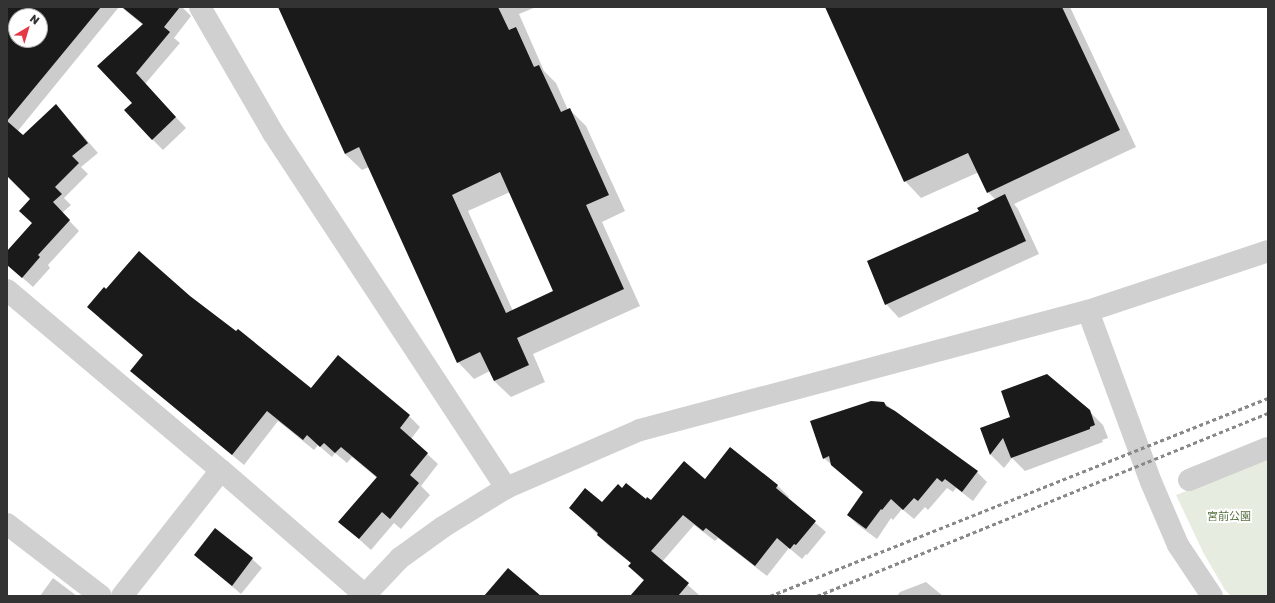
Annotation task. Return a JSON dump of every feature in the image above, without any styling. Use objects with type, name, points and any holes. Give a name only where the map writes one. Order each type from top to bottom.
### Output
[{"type":"street","points":[[200,7],[273,133],[506,488]]},
{"type":"street","points":[[7,290],[221,470],[365,595],[400,558],[443,527],[506,488],[640,430],[1088,311],[1268,252]]},
{"type":"street","points":[[1088,311],[1151,482],[1178,545],[1212,596]]},
{"type":"street","points":[[1189,480],[1268,448]]},
{"type":"street","points":[[122,596],[221,470]]},
{"type":"street","points":[[7,524],[101,596]]},
{"type":"green space","name":"宮前公園","points":[[1268,459],[1268,596],[1231,596],[1225,590],[1204,554],[1176,495]]},
{"type":"building","points":[[7,7],[101,7],[7,121]]},
{"type":"building","points":[[122,7],[180,7],[164,27],[170,32],[136,73],[176,117],[152,140],[124,110],[132,103],[97,66],[143,24]]},
{"type":"building","points":[[278,7],[498,7],[509,30],[516,27],[534,67],[539,65],[561,112],[570,108],[609,195],[586,205],[624,289],[517,338],[529,365],[494,381],[480,352],[457,363],[359,147],[345,154]],"holes":[[[500,172],[553,291],[506,313],[452,195]]]},
{"type":"building","points":[[825,7],[1062,7],[1120,130],[987,193],[968,153],[904,182]]},
{"type":"building","points":[[56,104],[88,143],[72,156],[79,163],[55,187],[62,194],[53,202],[70,220],[38,255],[40,257],[22,278],[7,265],[7,251],[32,223],[19,211],[30,199],[7,176],[7,121],[23,135]]},
{"type":"building","points":[[1005,194],[1026,241],[885,305],[867,261],[979,211],[977,208]]},
{"type":"building","points":[[139,251],[190,296],[236,331],[238,329],[311,388],[338,355],[410,415],[400,428],[428,453],[410,475],[419,483],[390,519],[382,512],[359,539],[338,522],[377,477],[341,447],[335,453],[324,443],[320,447],[307,435],[303,440],[267,411],[232,455],[130,371],[143,355],[87,307],[104,287],[106,289]]},
{"type":"building","points":[[1047,374],[1090,410],[1095,425],[1090,427],[1090,429],[1011,458],[1003,438],[990,455],[980,428],[1010,417],[1001,391]]},
{"type":"building","points":[[871,401],[884,402],[886,406],[978,471],[962,492],[945,479],[942,482],[937,478],[918,501],[914,498],[903,510],[891,499],[882,510],[881,509],[866,529],[847,515],[863,492],[831,465],[829,456],[823,459],[810,421]]},
{"type":"building","points":[[730,447],[778,485],[776,488],[816,521],[796,545],[794,544],[790,549],[777,538],[755,566],[706,528],[703,531],[683,515],[651,551],[689,583],[678,596],[630,596],[644,580],[628,566],[631,563],[597,535],[598,533],[569,508],[585,488],[602,502],[618,484],[622,488],[626,483],[646,499],[647,497],[651,500],[684,461],[705,479]]},
{"type":"building","points":[[215,528],[253,558],[232,586],[194,555]]},
{"type":"building","points":[[508,568],[541,596],[484,596]]},
{"type":"railway","points":[[770,596],[1268,398]]},
{"type":"railway","points":[[817,596],[1268,413]]}]
